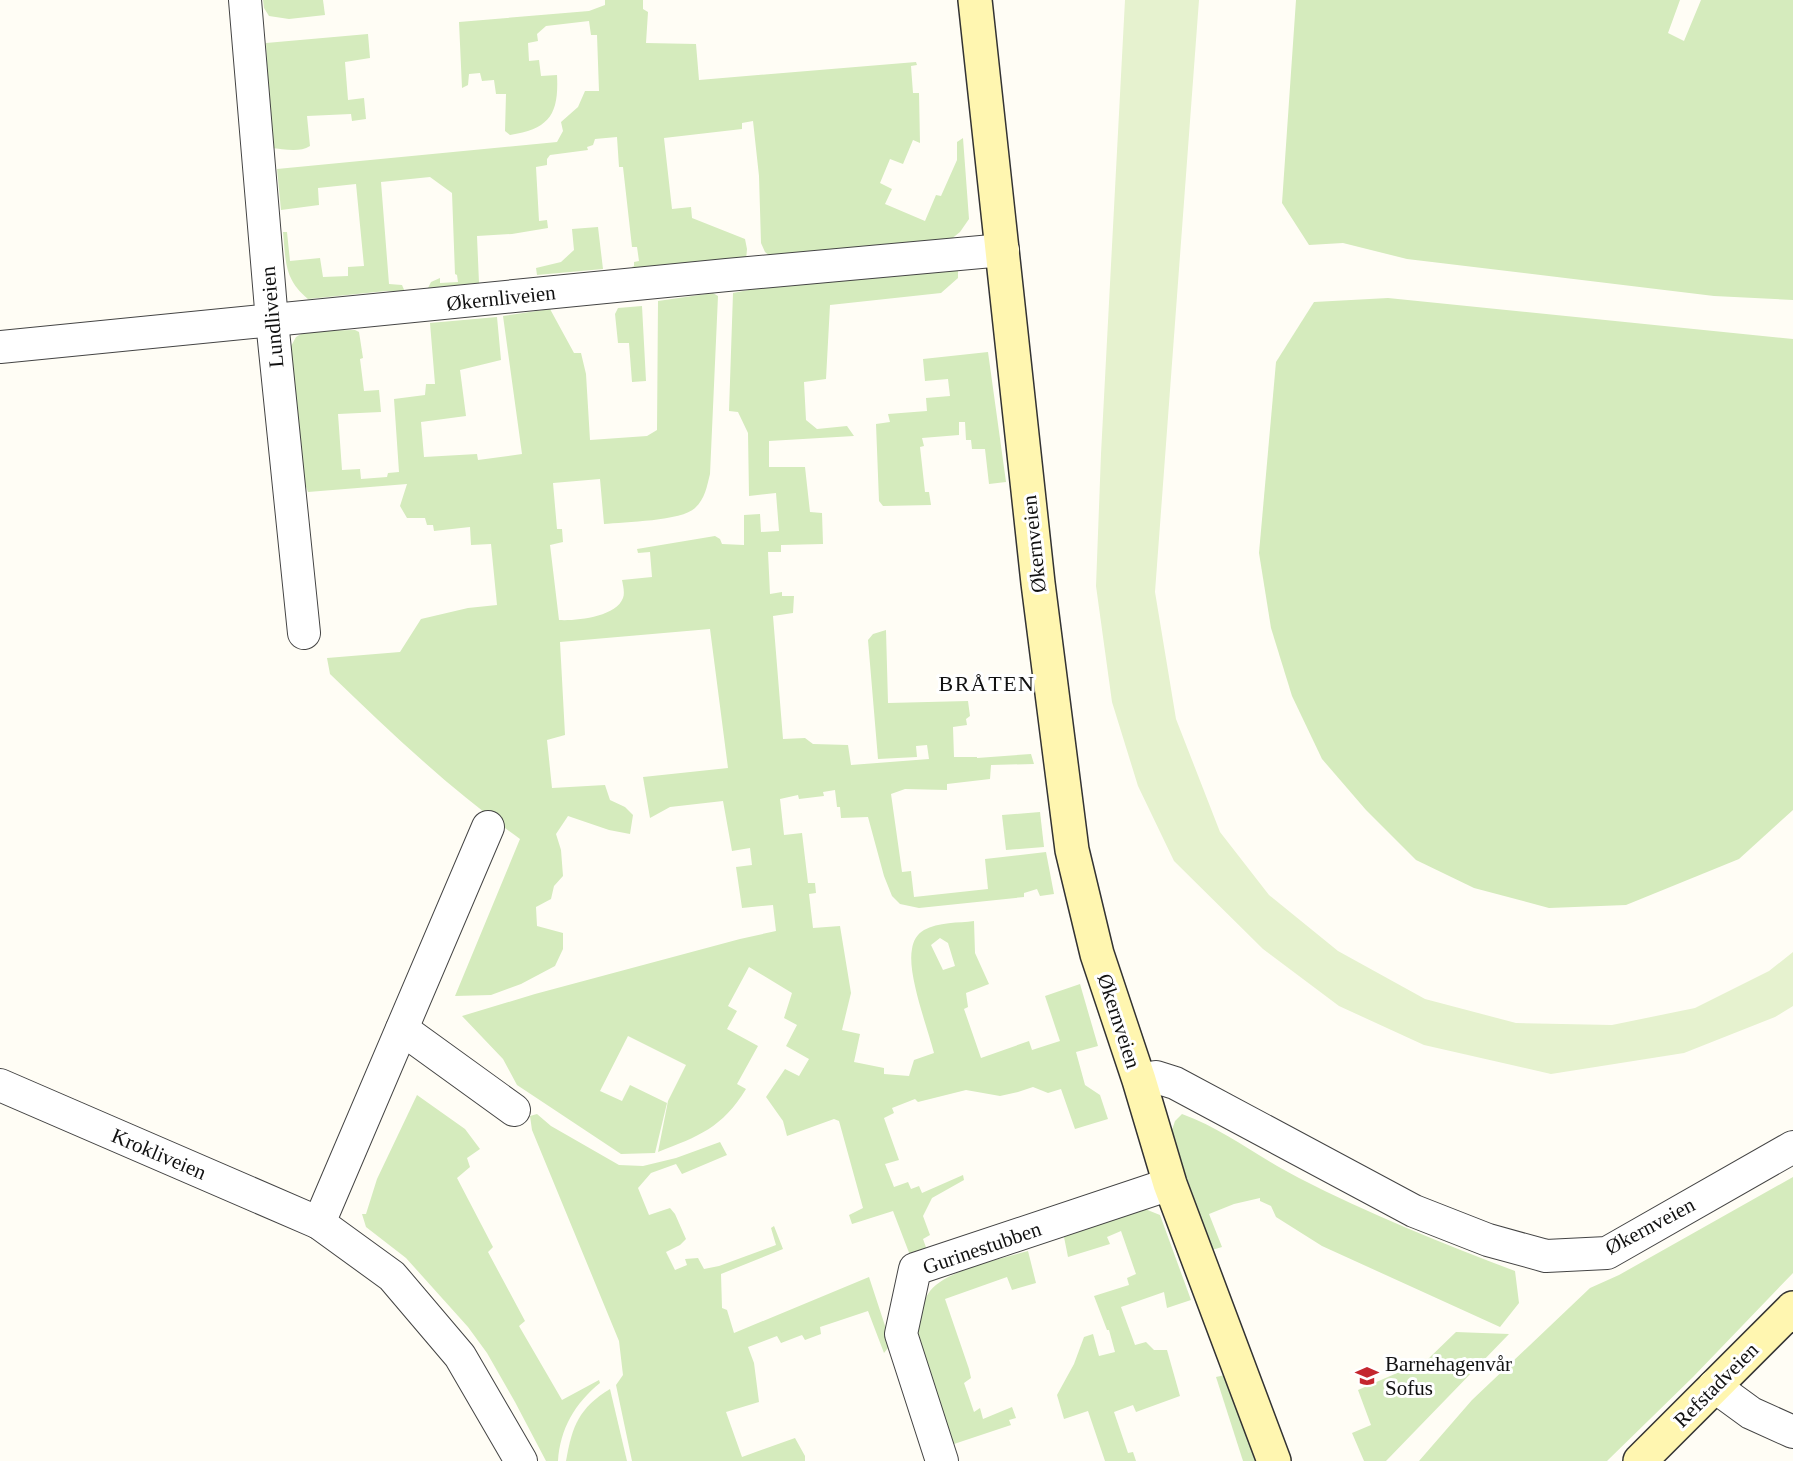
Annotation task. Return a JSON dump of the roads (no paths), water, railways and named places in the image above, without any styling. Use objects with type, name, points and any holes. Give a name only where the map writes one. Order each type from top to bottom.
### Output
[{"type":"street","name":"Lundliveien","points":[[245,0],[272,321],[304,633]]},
{"type":"street","name":"Økernveien","points":[[975,0],[1038,583],[1072,850],[1097,954],[1139,1080],[1170,1184],[1274,1461]]},
{"type":"street","name":"Økernliveien","points":[[0,347],[1003,250]]},
{"type":"street","points":[[318,1223],[488,827]]},
{"type":"street","points":[[402,1029],[514,1110]]},
{"type":"street","name":"Økernveien","points":[[1139,1080],[1156,1077],[1175,1083],[1414,1211],[1488,1240],[1546,1256],[1606,1253],[1793,1147]]},
{"type":"street","name":"Krokliveien","points":[[0,1085],[318,1223],[392,1276],[460,1356],[521,1461]]},
{"type":"street","name":"Gurinestubben","points":[[942,1461],[901,1334],[915,1269],[1170,1184]]},
{"type":"street","name":"Refstadveien","points":[[1640,1461],[1793,1308]]},
{"type":"street","points":[[1714,1386],[1752,1413],[1793,1432]]},
{"type":"place","name":"Barnehagenvår Sofus","points":[[1367,1376]]},
{"type":"district","name":"BRÅTEN","points":[[987,683]]}]
